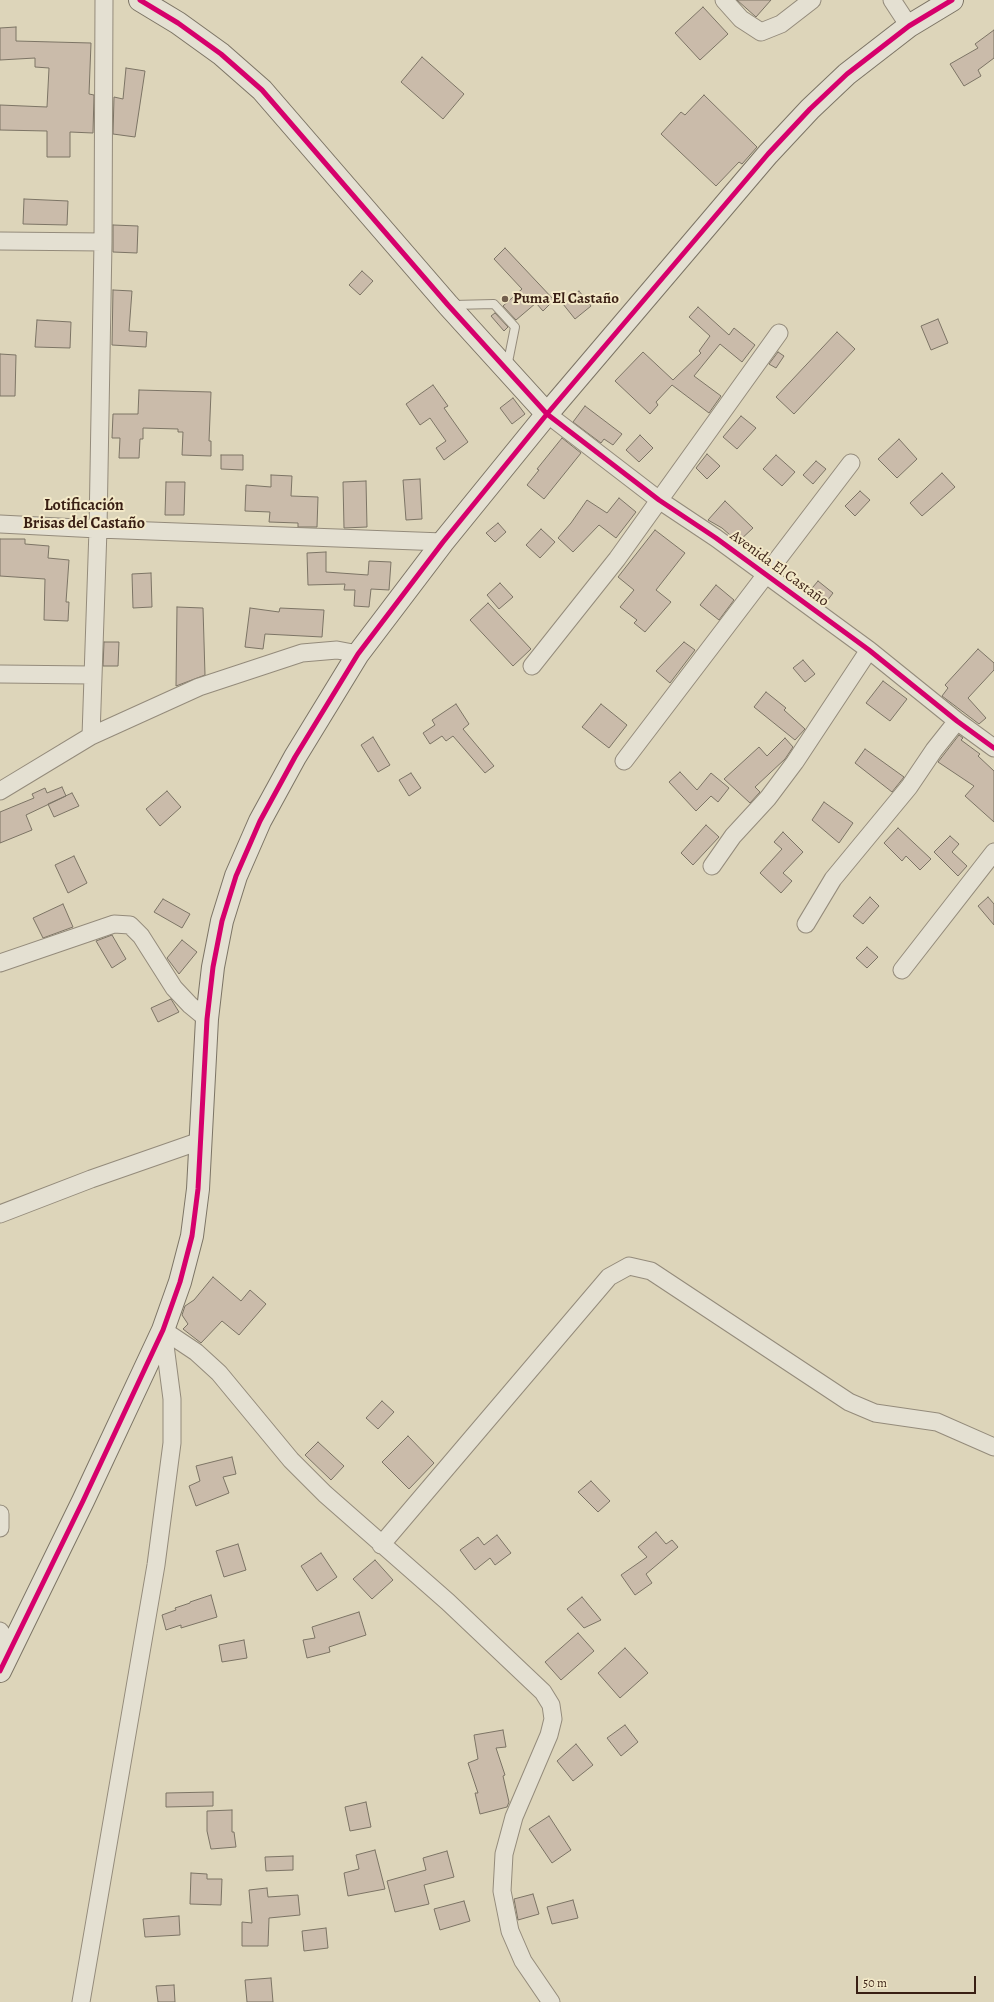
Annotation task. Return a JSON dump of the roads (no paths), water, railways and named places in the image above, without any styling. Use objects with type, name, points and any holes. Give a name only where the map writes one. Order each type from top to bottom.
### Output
[{"type":"street","points":[[91,736],[98,529],[103,242],[104,0]]},
{"type":"street","points":[[140,0],[178,23],[221,54],[262,90],[448,305],[547,414]]},
{"type":"street","points":[[724,0],[741,19],[761,32],[781,24],[812,0]]},
{"type":"street","points":[[892,0],[909,26]]},
{"type":"street","points":[[0,1671],[6,1639],[83,1501],[163,1330],[180,1282],[192,1236],[198,1189],[207,1019],[213,967],[222,921],[236,876],[260,821],[295,757],[358,654],[443,542],[547,414],[773,148],[847,74],[909,26],[952,0]]},
{"type":"street","points":[[0,240],[103,242]]},
{"type":"street","points":[[532,666],[617,559],[779,333]]},
{"type":"street","name":"Avenida El Castaño","points":[[547,414],[659,500],[716,538],[869,650],[957,721],[994,748]]},
{"type":"street","points":[[624,761],[852,463]]},
{"type":"street","points":[[0,524],[443,542]]},
{"type":"street","points":[[0,791],[91,736],[199,686],[302,653],[337,650],[358,654]]},
{"type":"street","points":[[712,866],[733,836],[768,798],[795,762],[869,650]]},
{"type":"street","points":[[0,674],[92,675]]},
{"type":"street","points":[[806,924],[833,879],[909,787],[934,750],[957,721]]},
{"type":"street","points":[[902,970],[994,852]]},
{"type":"street","points":[[0,963],[114,924],[130,925],[141,936],[174,988],[190,1005],[207,1019]]},
{"type":"street","points":[[0,1214],[200,1141]]},
{"type":"street","points":[[381,1545],[609,1278],[629,1266],[651,1271],[849,1402],[875,1413],[936,1422],[994,1446]]},
{"type":"street","points":[[163,1330],[196,1352],[219,1373],[291,1460],[325,1494],[381,1545],[448,1602],[543,1692],[551,1704],[553,1719],[549,1735],[514,1816],[504,1854],[502,1891],[510,1931],[523,1961],[551,2002]]},
{"type":"street","points":[[81,2002],[156,1565],[172,1443],[172,1399],[163,1330]]},
{"type":"street","points":[[0,1514],[0,1528]]},
{"type":"lane","points":[[448,305],[494,304],[515,327],[507,369]]},
{"type":"place","name":"Puma El Castaño","points":[[505,299]]},
{"type":"district","name":"Lotificación Brisas del Castaño","points":[[84,515]]}]
